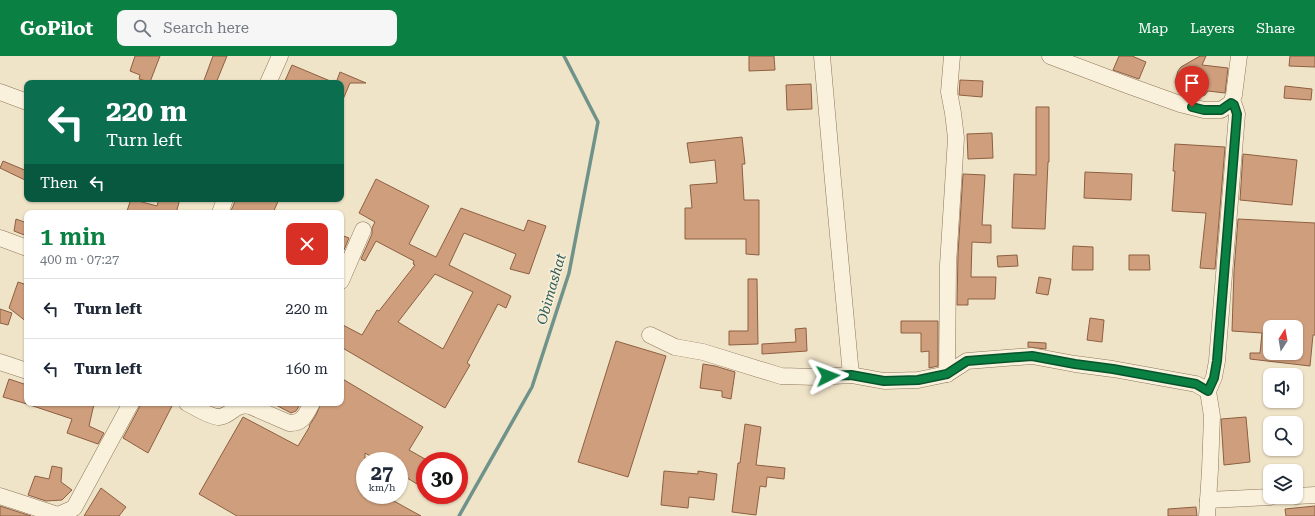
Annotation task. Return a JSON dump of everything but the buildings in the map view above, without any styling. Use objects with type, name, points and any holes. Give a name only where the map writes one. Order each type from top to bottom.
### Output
[{"type":"street","points":[[269,80],[280,56]]},
{"type":"street","points":[[822,56],[832,181],[851,375]]},
{"type":"street","points":[[947,374],[948,265],[956,138],[949,92],[952,56]]},
{"type":"street","points":[[1050,56],[1180,104],[1204,110],[1221,110],[1231,103],[1234,95],[1239,56]]},
{"type":"street","points":[[0,92],[24,101]]},
{"type":"street","points":[[1207,516],[1212,416],[1208,391],[1214,378],[1217,361],[1237,114],[1234,105],[1231,103]]},
{"type":"street","points":[[344,273],[363,230]]},
{"type":"street","points":[[0,238],[24,247]]},
{"type":"street","points":[[650,335],[675,347],[703,352],[781,376],[816,377],[851,375],[884,381],[918,380],[947,374],[967,361],[1032,356],[1196,384],[1208,391]]},
{"type":"street","points":[[0,362],[24,370]]},
{"type":"street","points":[[0,496],[50,515],[74,508],[126,406]]},
{"type":"street","points":[[193,406],[218,417],[224,416],[238,406]]},
{"type":"street","points":[[250,406],[289,423],[295,424],[304,418],[310,406]]},
{"type":"street","points":[[1303,496],[1315,495]]},
{"type":"street","points":[[1208,500],[1263,497]]},
{"type":"waterway","name":"Obimashat","points":[[459,516],[532,387],[569,273],[598,122],[564,56]]},
{"type":"route","points":[[828,376],[851,375],[884,381],[918,380],[947,374],[967,361],[1032,356],[1196,384],[1208,391],[1214,378],[1217,361],[1237,114],[1234,105],[1231,103],[1221,110],[1204,110],[1192,107]]}]
